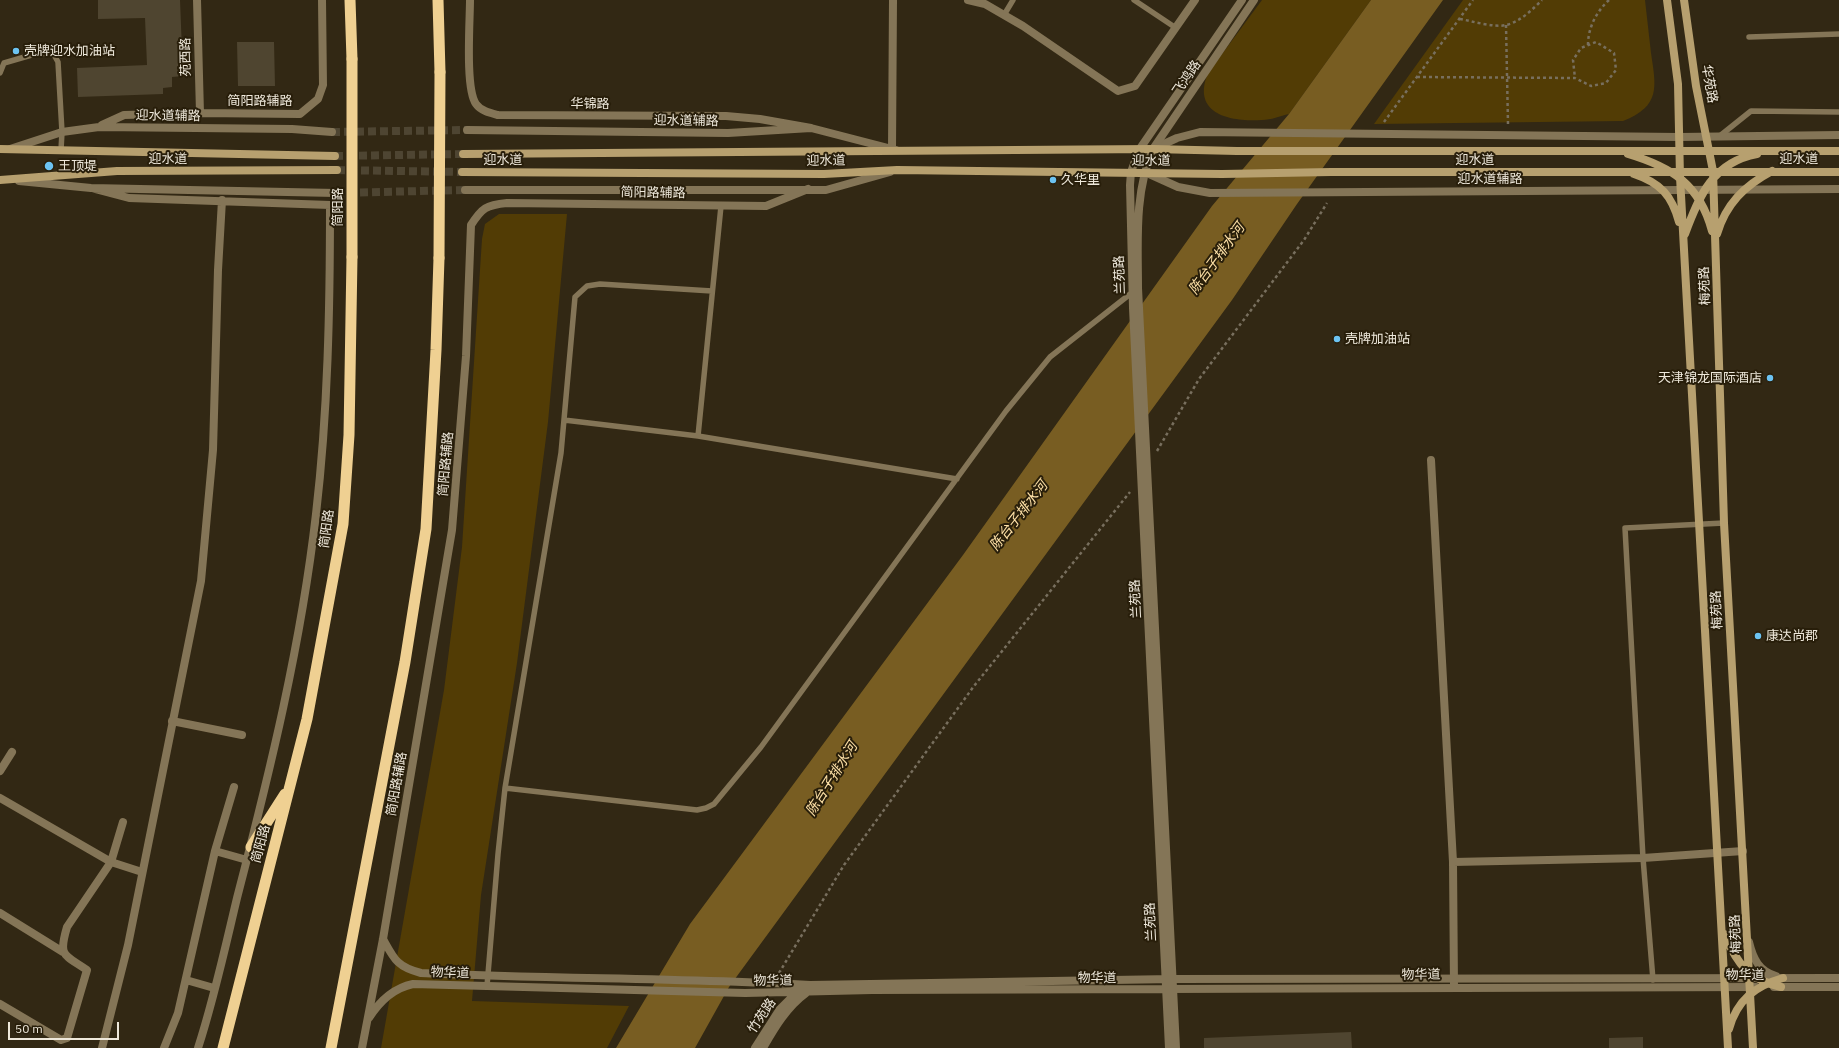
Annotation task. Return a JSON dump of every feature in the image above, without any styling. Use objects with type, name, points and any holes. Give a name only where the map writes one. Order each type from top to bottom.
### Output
[{"type":"highway","name":"简阳路","points":[[223,1048],[308,719],[343,524],[349,435],[352,257],[352,59],[350,0]]},
{"type":"highway","points":[[331,1048],[404,670],[426,529],[436,350],[439,258],[440,72],[438,0]]},
{"type":"highway","points":[[250,847],[291,785]]},
{"type":"main road","points":[[1667,0],[1678,84],[1679,152],[1677,174]]},
{"type":"main road","name":"华苑路","points":[[1684,0],[1696,86],[1715,173]]},
{"type":"main road","name":"迎水道","points":[[3,149],[336,156]]},
{"type":"main road","name":"迎水道","points":[[463,154],[1153,149],[1237,151],[1839,151]]},
{"type":"main road","points":[[1620,151],[1653,162],[1677,174],[1693,189],[1710,225],[1715,243]]},
{"type":"main road","points":[[1715,173],[1741,158],[1772,151]]},
{"type":"main road","name":"迎水道","points":[[0,180],[117,171],[337,170]]},
{"type":"main road","name":"迎水道","points":[[462,172],[824,174],[897,170],[1222,174],[1332,172],[1624,172],[1677,174],[1772,171],[1839,172]]},
{"type":"main road","points":[[1715,243],[1721,223],[1730,204],[1745,189],[1772,171]]},
{"type":"main road","points":[[1624,172],[1650,180],[1663,189],[1677,215],[1684,239]]},
{"type":"main road","name":"梅苑路","points":[[1715,173],[1709,189],[1715,243],[1724,523],[1743,851],[1751,977],[1756,988],[1753,1048]]},
{"type":"main road","name":"梅苑路","points":[[1677,174],[1681,190],[1684,239],[1728,1048]]},
{"type":"main road","points":[[1684,239],[1699,200],[1709,189]]},
{"type":"main road","points":[[1722,928],[1734,956],[1751,977],[1756,988]]},
{"type":"main road","points":[[1727,1034],[1736,1011],[1756,988],[1783,978]]},
{"type":"main road","points":[[1756,988],[1781,987]]},
{"type":"street","name":"苑西路","points":[[197,0],[200,113]]},
{"type":"street","name":"简阳路辅路","points":[[99,127],[124,115],[200,113],[300,114],[312,106],[318,99],[323,85],[322,0]]},
{"type":"street","name":"华锦路","points":[[470,0],[470,86],[476,104],[490,113],[498,115],[726,116],[760,119],[811,128]]},
{"type":"street","points":[[892,149],[893,0]]},
{"type":"street","points":[[968,0],[985,4],[1004,15],[1118,91],[1135,86],[1195,0]]},
{"type":"street","name":"飞鸿路","points":[[1139,150],[1242,0]]},
{"type":"street","name":"飞鸿路","points":[[1144,172],[1153,149],[1254,0]]},
{"type":"street","name":"迎水道辅路","points":[[3,149],[62,132],[99,127],[332,132]]},
{"type":"street","name":"迎水道辅路","points":[[467,130],[728,133],[811,128],[901,152]]},
{"type":"street","points":[[1153,149],[1177,138],[1200,132],[1679,137],[1721,135],[1839,134]]},
{"type":"street","name":"兰苑路","points":[[1139,150],[1131,172],[1130,224],[1135,290],[1140,298],[1142,477],[1169,979],[1176,1048]]},
{"type":"street","points":[[465,190],[826,190],[897,170]]},
{"type":"street","name":"迎水道辅路","points":[[1144,172],[1178,187],[1215,193],[1839,189]]},
{"type":"street","name":"兰苑路","points":[[1144,172],[1139,217],[1133,308],[1142,433],[1147,469],[1169,979]]},
{"type":"street","points":[[10,180],[91,188],[336,193]]},
{"type":"street","points":[[91,188],[129,198],[222,200],[330,205],[328,359],[325,425],[316,515],[303,612],[283,717],[248,860],[198,1048]]},
{"type":"street","name":"简阳路辅路","points":[[362,1048],[383,939],[452,530],[466,356],[471,225],[480,212],[490,205],[507,203],[766,206],[808,189]]},
{"type":"street","points":[[102,1048],[128,945],[202,573],[214,450],[218,270],[222,200]]},
{"type":"street","points":[[1431,460],[1453,862],[1454,987]]},
{"type":"street","points":[[172,721],[242,735]]},
{"type":"street","points":[[0,771],[12,752]]},
{"type":"street","points":[[164,1048],[178,1013],[215,852],[234,787]]},
{"type":"street","points":[[0,798],[112,862],[142,872]]},
{"type":"street","points":[[0,1004],[60,1040],[68,1038],[87,970],[68,959],[62,945],[67,927],[112,862],[123,822]]},
{"type":"street","points":[[1453,862],[1643,858],[1743,851]]},
{"type":"street","points":[[215,852],[248,860]]},
{"type":"street","points":[[0,913],[64,952]]},
{"type":"street","points":[[1748,936],[1752,953],[1759,966],[1769,974],[1783,978]]},
{"type":"street","name":"物华道","points":[[383,939],[398,963],[410,970],[421,973],[752,982],[774,983],[808,988],[872,990],[1170,990],[1454,987],[1653,983],[1751,977],[1839,978]]},
{"type":"street","name":"物华道","points":[[808,988],[1169,979],[1453,978],[1653,983],[1756,988]]},
{"type":"street","points":[[186,980],[214,988]]},
{"type":"street","name":"物华道","points":[[369,1018],[375,1008],[386,997],[405,986],[413,984],[796,993]]},
{"type":"street","name":"物华道","points":[[1781,987],[1839,987]]},
{"type":"street","name":"竹苑路","points":[[755,1048],[780,1009],[796,993],[808,988]]},
{"type":"street","name":"竹苑路","points":[[763,1048],[783,1016],[808,988]]},
{"type":"street","name":"兰苑路","points":[[1169,1048],[1170,990]]},
{"type":"lane","points":[[1004,15],[1013,0]]},
{"type":"lane","points":[[1134,0],[1176,28]]},
{"type":"lane","points":[[1749,37],[1839,34]]},
{"type":"lane","points":[[0,74],[4,63],[35,54],[53,53],[58,62],[62,132],[61,150]]},
{"type":"lane","points":[[1721,135],[1751,111],[1839,112]]},
{"type":"lane","points":[[698,436],[721,206]]},
{"type":"lane","points":[[487,986],[505,788],[561,452],[574,297],[587,286],[600,284],[712,291]]},
{"type":"lane","points":[[505,788],[697,810],[714,804],[761,747],[1006,411],[1050,357],[1135,290]]},
{"type":"lane","points":[[564,420],[698,436],[957,479]]},
{"type":"lane","points":[[1653,983],[1643,858],[1625,528],[1724,523]]},
{"type":"path","points":[[1375,134],[1473,0]]},
{"type":"path","points":[[1460,19],[1482,24],[1506,25],[1530,12],[1542,0]]},
{"type":"path","points":[[1588,44],[1588,33],[1590,27],[1609,0]]},
{"type":"path","points":[[1506,25],[1509,135]]},
{"type":"path","points":[[1417,77],[1575,78],[1591,86],[1606,82],[1616,70],[1614,53],[1596,42],[1581,48],[1573,60],[1575,78]]},
{"type":"path","points":[[1147,469],[1199,379],[1300,245],[1331,192]]},
{"type":"path","points":[[774,983],[844,865],[969,692],[1142,477]]},
{"type":"shaded area","points":[[1262,0],[1371,0],[1289,114],[1262,120],[1226,117],[1217,113],[1209,106],[1205,98],[1204,87],[1208,73]]},
{"type":"shaded area","points":[[1463,0],[1645,0],[1654,76],[1653,94],[1650,102],[1644,109],[1623,121],[1374,124]]},
{"type":"shaded area","points":[[499,214],[567,214],[548,422],[517,663],[481,895],[472,1001],[629,1006],[607,1048],[381,1048],[444,690],[462,547],[482,239],[485,224]]},
{"type":"water","name":"陈台子排水河","points":[[1371,0],[1443,0],[1297,204],[1232,300],[729,987],[695,1048],[616,1048],[690,924],[963,555],[1212,206],[1289,114]]},
{"type":"building","points":[[98,0],[180,0],[183,76],[172,77],[172,87],[163,88],[163,94],[78,97],[77,68],[147,65],[145,18],[98,19]]},
{"type":"building","points":[[237,42],[274,42],[275,86],[238,86]]},
{"type":"building","points":[[1351,1032],[1352,1048],[1204,1048],[1204,1038]]},
{"type":"building","points":[[1643,1037],[1643,1048],[1609,1048],[1609,1038]]},
{"type":"tunnel","points":[[332,132],[467,130]]},
{"type":"tunnel","points":[[335,156],[463,154]]},
{"type":"tunnel","points":[[337,170],[462,172]]},
{"type":"tunnel","points":[[336,193],[465,190]]},
{"type":"place","name":"壳牌迎水加油站","points":[[16,51]]},
{"type":"place","name":"王顶堤","points":[[49,166]]},
{"type":"place","name":"久华里","points":[[1053,180]]},
{"type":"place","name":"壳牌加油站","points":[[1337,339]]},
{"type":"place","name":"天津锦龙国际酒店","points":[[1770,378]]},
{"type":"place","name":"康达尚郡","points":[[1758,636]]}]
